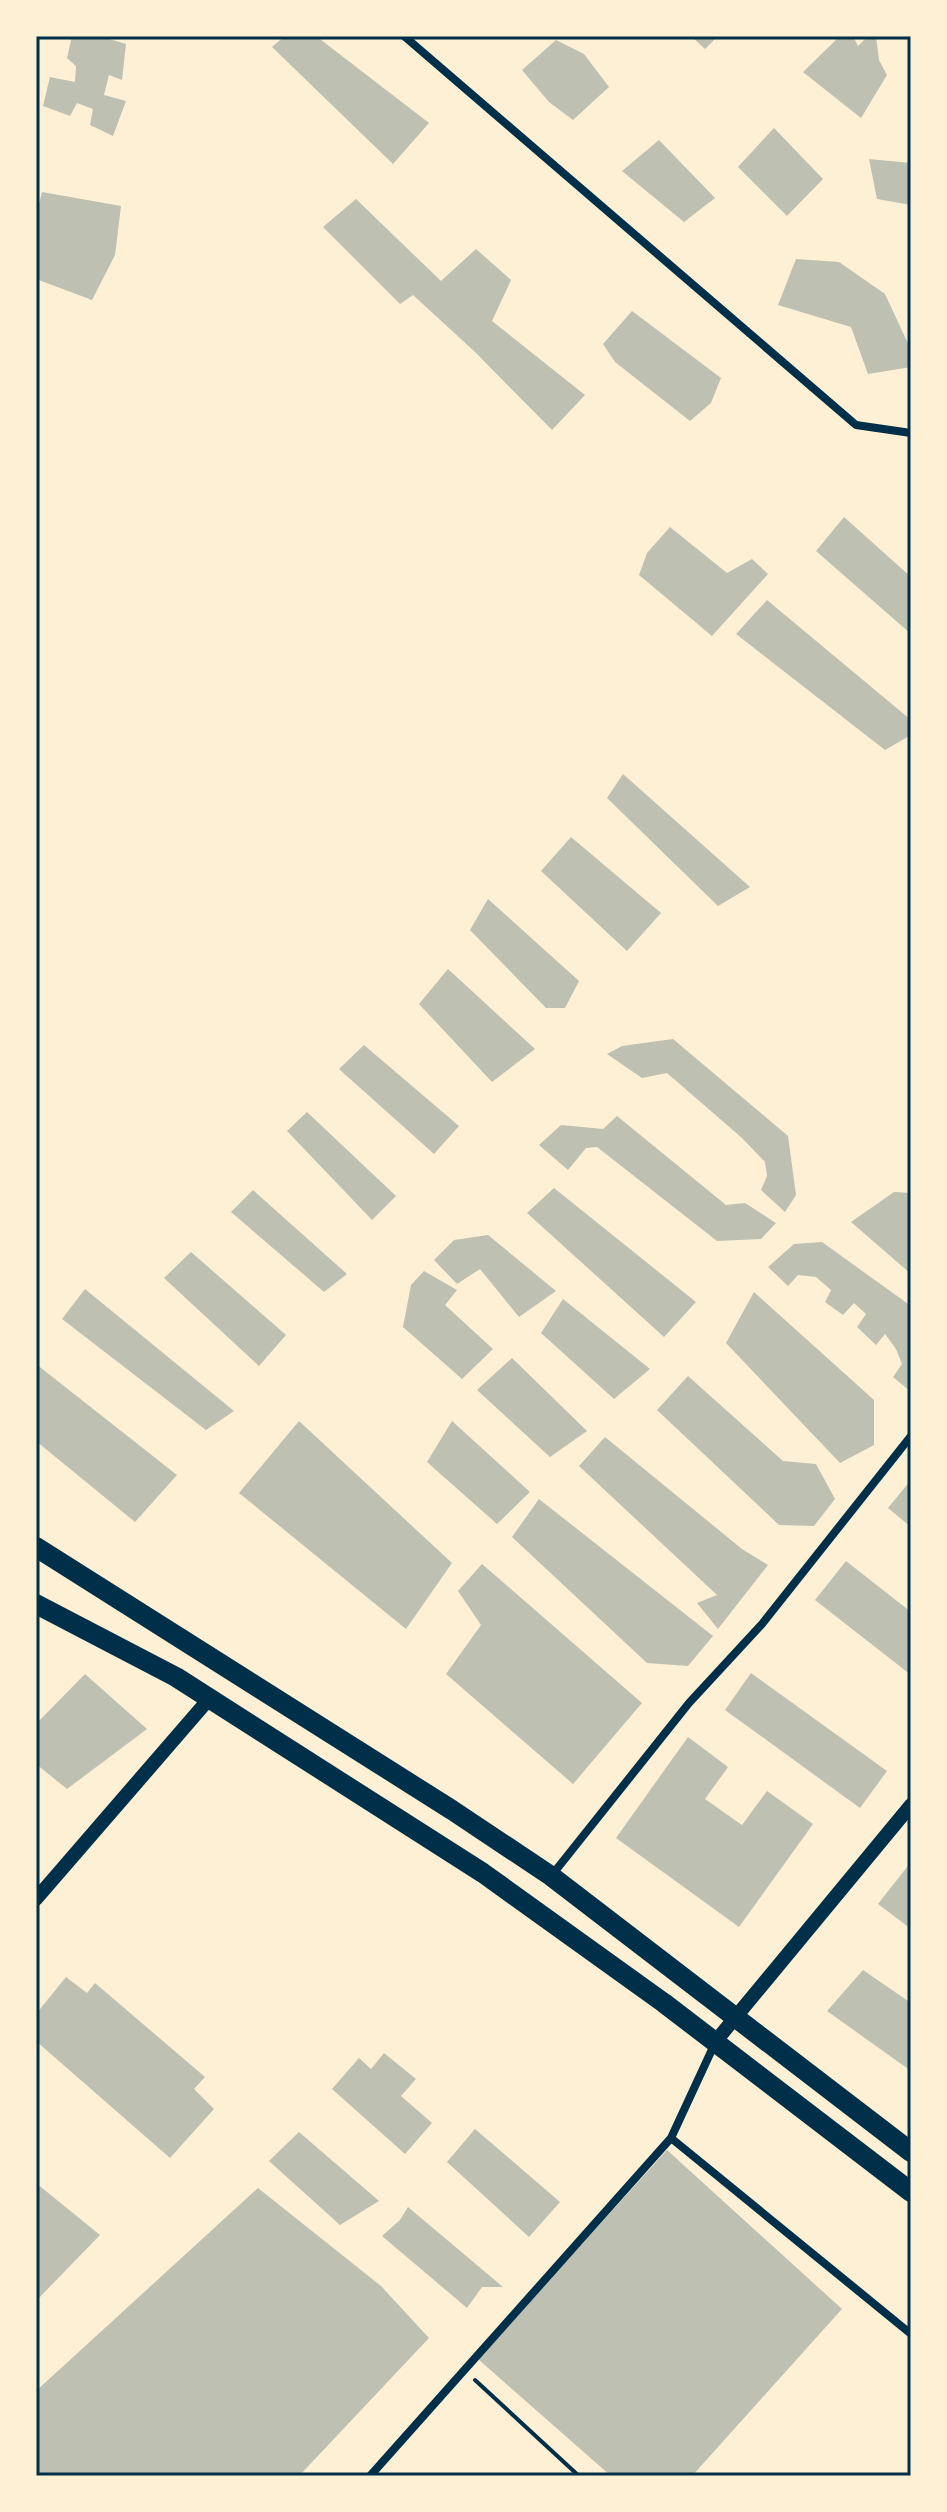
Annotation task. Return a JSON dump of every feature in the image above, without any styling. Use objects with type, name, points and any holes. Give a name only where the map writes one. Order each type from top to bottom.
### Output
[{"type":"main road","points":[[36,1547],[551,1876],[911,2152]]},
{"type":"main road","points":[[36,1604],[176,1677],[483,1873],[715,2042],[911,2192]]},
{"type":"street","points":[[404,36],[856,425],[911,433]]},
{"type":"street","points":[[551,1876],[689,1703],[762,1624],[911,1436]]},
{"type":"street","points":[[36,1899],[209,1699]]},
{"type":"street","points":[[370,2476],[671,2138],[715,2042],[911,1805]]},
{"type":"street","points":[[671,2138],[911,2334]]},
{"type":"path","points":[[464,2370],[579,2476]]},
{"type":"building","points":[[72,36],[99,36],[126,44],[122,80],[109,75],[104,95],[126,101],[113,136],[90,125],[93,109],[77,103],[70,116],[43,106],[50,77],[75,82],[76,66],[67,58]]},
{"type":"building","points":[[285,36],[316,36],[429,123],[393,164],[272,47]]},
{"type":"building","points":[[691,36],[718,36],[705,49]]},
{"type":"building","points":[[840,36],[853,36],[858,46],[868,36],[876,36],[879,60],[887,75],[861,118],[803,72]]},
{"type":"building","points":[[556,40],[584,54],[609,87],[573,120],[549,102],[522,70]]},
{"type":"building","points":[[774,128],[823,179],[787,216],[738,167]]},
{"type":"building","points":[[659,140],[715,198],[684,222],[622,171]]},
{"type":"building","points":[[869,159],[911,163],[911,205],[877,199]]},
{"type":"building","points":[[42,192],[121,206],[115,255],[92,300],[36,279],[36,216]]},
{"type":"building","points":[[356,199],[441,281],[476,249],[511,280],[492,321],[585,395],[552,430],[413,295],[400,304],[323,227]]},
{"type":"building","points":[[796,259],[839,262],[885,294],[911,350],[911,367],[868,374],[851,327],[778,305]]},
{"type":"building","points":[[632,311],[721,378],[711,403],[690,421],[615,362],[603,344]]},
{"type":"building","points":[[844,517],[911,577],[911,634],[816,551]]},
{"type":"building","points":[[670,527],[727,573],[752,559],[768,574],[712,636],[639,575],[647,553]]},
{"type":"building","points":[[767,600],[911,720],[911,735],[885,750],[736,634]]},
{"type":"building","points":[[623,774],[750,887],[718,906],[607,798]]},
{"type":"building","points":[[571,837],[661,913],[627,951],[541,871]]},
{"type":"building","points":[[488,899],[579,981],[565,1008],[546,1008],[470,930]]},
{"type":"building","points":[[448,969],[535,1049],[492,1082],[419,1004]]},
{"type":"building","points":[[673,1039],[788,1136],[796,1195],[785,1212],[761,1190],[767,1176],[765,1162],[742,1138],[667,1073],[642,1078],[607,1054],[622,1046]]},
{"type":"building","points":[[364,1045],[459,1126],[434,1154],[339,1069]]},
{"type":"building","points":[[307,1112],[396,1196],[372,1220],[287,1131]]},
{"type":"building","points":[[617,1116],[726,1205],[745,1203],[776,1223],[761,1239],[717,1241],[597,1147],[586,1148],[568,1170],[539,1145],[561,1125],[603,1129]]},
{"type":"building","points":[[554,1188],[696,1302],[664,1337],[527,1213]]},
{"type":"building","points":[[253,1190],[347,1274],[324,1292],[231,1212]]},
{"type":"building","points":[[894,1192],[911,1193],[911,1274],[851,1222]]},
{"type":"building","points":[[488,1235],[556,1291],[519,1317],[480,1269],[457,1284],[434,1260],[454,1240]]},
{"type":"building","points":[[822,1242],[911,1306],[911,1392],[893,1377],[902,1364],[896,1349],[885,1334],[876,1345],[857,1327],[866,1314],[854,1303],[843,1315],[825,1302],[831,1290],[816,1277],[798,1275],[788,1286],[768,1267],[794,1244]]},
{"type":"building","points":[[191,1252],[286,1335],[259,1366],[164,1278]]},
{"type":"building","points":[[424,1271],[457,1290],[445,1305],[493,1349],[462,1379],[403,1327],[411,1285]]},
{"type":"building","points":[[85,1289],[234,1411],[206,1430],[62,1319]]},
{"type":"building","points":[[754,1292],[874,1400],[874,1445],[840,1463],[726,1343]]},
{"type":"building","points":[[563,1299],[650,1369],[614,1399],[541,1333]]},
{"type":"building","points":[[512,1358],[587,1431],[550,1457],[477,1390]]},
{"type":"building","points":[[36,1364],[177,1475],[135,1522],[36,1441]]},
{"type":"building","points":[[688,1376],[783,1461],[816,1464],[835,1499],[814,1526],[779,1525],[657,1410]]},
{"type":"building","points":[[299,1421],[452,1563],[406,1629],[239,1493]]},
{"type":"building","points":[[452,1421],[530,1492],[497,1524],[427,1462]]},
{"type":"building","points":[[605,1437],[742,1549],[768,1565],[718,1629],[697,1603],[717,1595],[579,1466]]},
{"type":"building","points":[[911,1480],[911,1527],[888,1508]]},
{"type":"building","points":[[539,1499],[713,1636],[688,1666],[647,1663],[512,1537]]},
{"type":"building","points":[[846,1561],[911,1612],[911,1675],[815,1600]]},
{"type":"building","points":[[482,1564],[642,1703],[573,1784],[446,1674],[481,1625],[458,1591]]},
{"type":"building","points":[[751,1673],[887,1771],[860,1808],[725,1710]]},
{"type":"building","points":[[85,1674],[147,1729],[67,1789],[36,1764],[36,1724]]},
{"type":"building","points":[[688,1737],[728,1767],[705,1799],[742,1825],[767,1791],[813,1824],[739,1927],[616,1838]]},
{"type":"building","points":[[911,1862],[911,1929],[878,1904]]},
{"type":"building","points":[[863,1970],[911,2003],[911,2071],[827,2011]]},
{"type":"building","points":[[66,1977],[87,1993],[95,1983],[205,2077],[194,2089],[214,2109],[170,2158],[36,2041],[36,2014]]},
{"type":"building","points":[[384,2053],[416,2079],[401,2096],[432,2123],[405,2154],[332,2089],[359,2058],[371,2069]]},
{"type":"building","points":[[475,2129],[560,2202],[529,2237],[447,2162]]},
{"type":"building","points":[[299,2132],[379,2201],[340,2225],[269,2161]]},
{"type":"building","points":[[667,2150],[842,2309],[692,2476],[611,2476],[478,2359]]},
{"type":"building","points":[[36,2183],[100,2235],[36,2301]]},
{"type":"building","points":[[258,2188],[381,2286],[429,2338],[299,2476],[36,2476],[36,2391]]},
{"type":"building","points":[[408,2207],[503,2287],[482,2287],[467,2308],[382,2236],[400,2220]]}]
